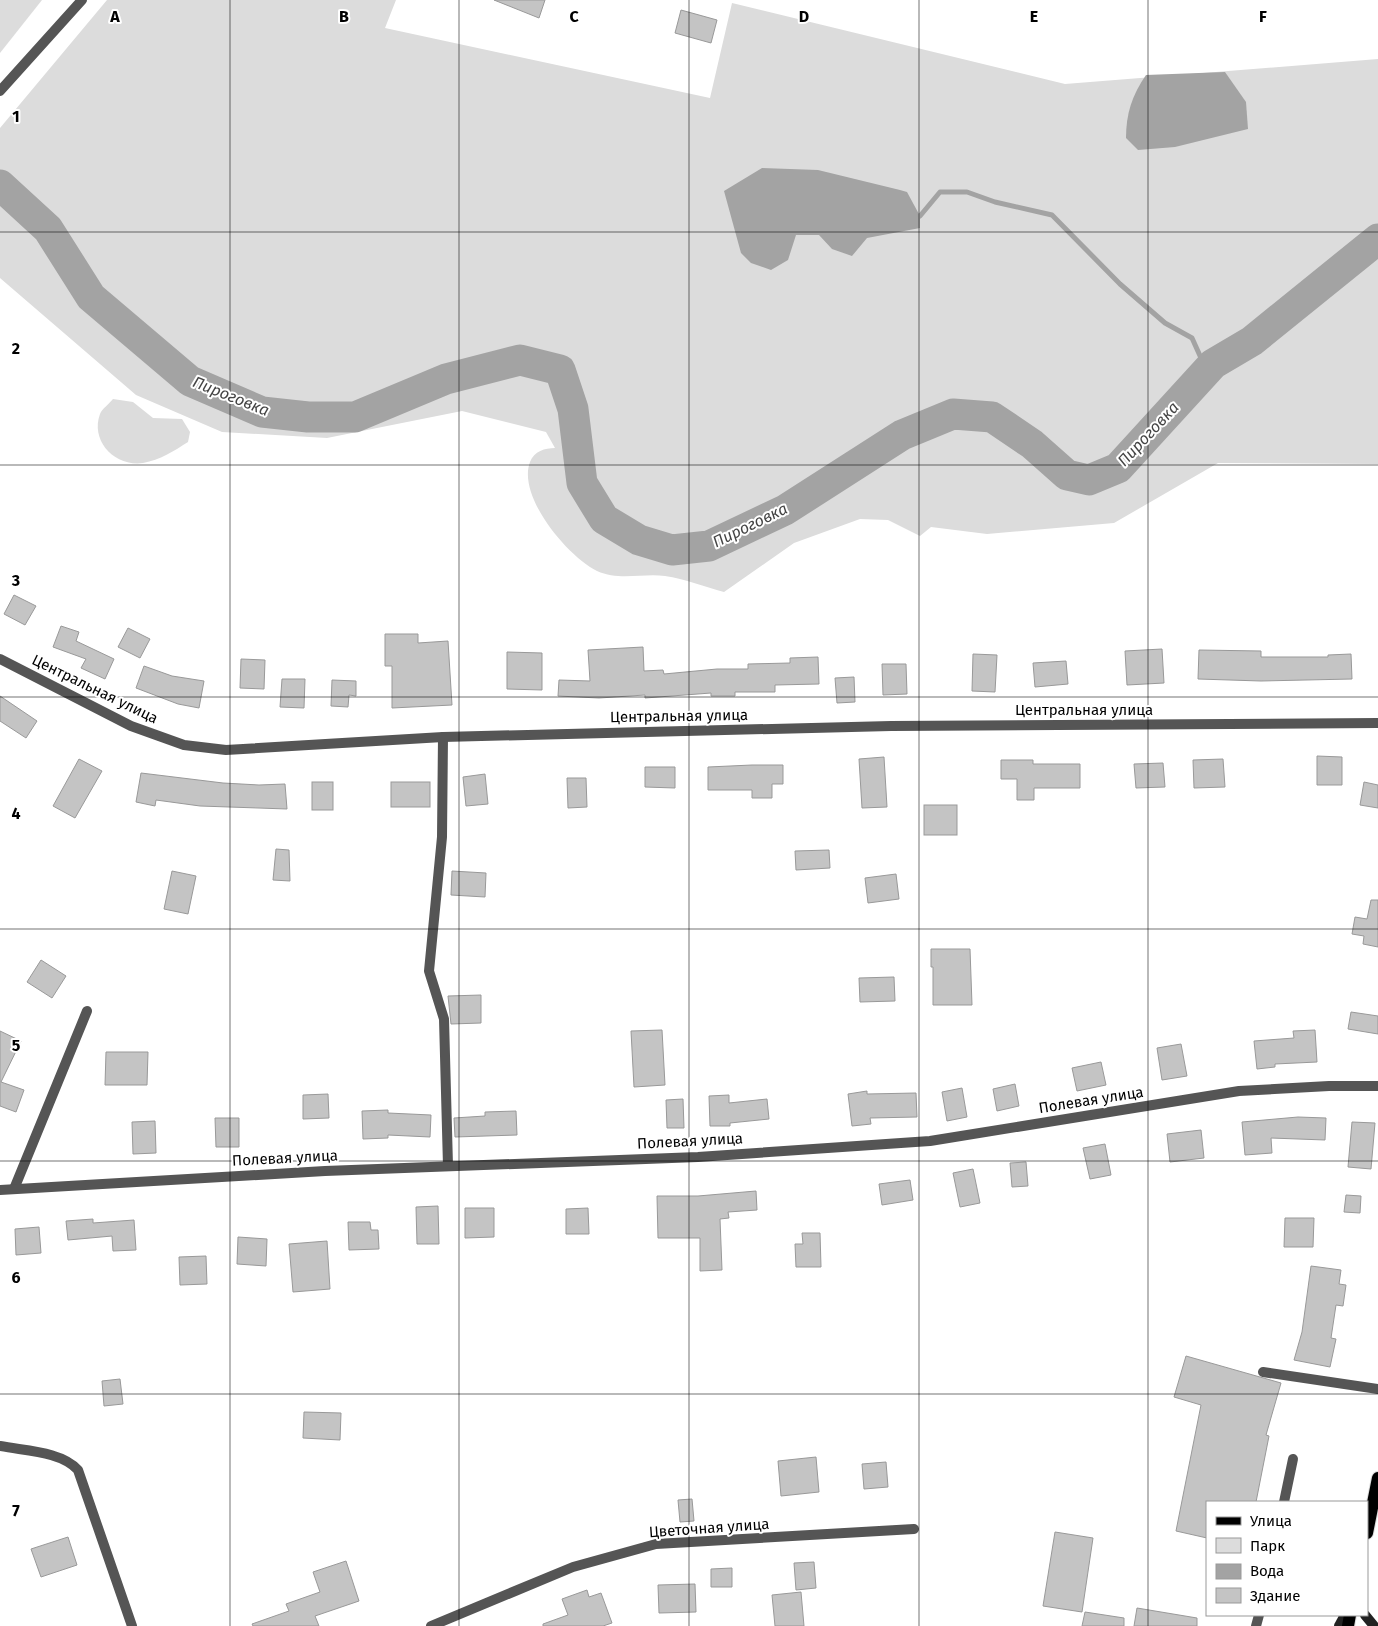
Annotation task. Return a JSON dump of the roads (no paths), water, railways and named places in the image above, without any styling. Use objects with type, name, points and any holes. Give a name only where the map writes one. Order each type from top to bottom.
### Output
[{"type":"main road","points":[[1368,1528],[1378,1478]]},
{"type":"main road","points":[[1365,1616],[1374,1626]]},
{"type":"street","points":[[0,91],[82,0]]},
{"type":"street","name":"Центральная улица","points":[[0,659],[131,726],[184,745],[226,750],[443,737],[891,726],[1378,723]]},
{"type":"street","points":[[443,737],[442,837],[429,971],[444,1019],[448,1166]]},
{"type":"street","points":[[14,1189],[87,1011]]},
{"type":"street","name":"Полевая улица","points":[[0,1190],[315,1171],[698,1157],[930,1141],[1238,1091],[1329,1086],[1378,1086]]},
{"type":"street","points":[[1263,1372],[1378,1389]]},
{"type":"street","points":[[0,1446],[52,1456],[71,1463],[78,1470],[132,1626]]},
{"type":"street","points":[[1284,1501],[1293,1459]]},
{"type":"street","name":"Цветочная улица","points":[[431,1626],[573,1567],[656,1544],[914,1529]]},
{"type":"water","points":[[1225,72],[1246,102],[1248,129],[1175,147],[1138,150],[1126,138],[1127,121],[1131,105],[1146,75]]},
{"type":"water","points":[[762,168],[818,170],[907,192],[920,216],[920,228],[867,238],[852,256],[832,249],[819,235],[796,235],[788,260],[771,270],[751,263],[741,253],[724,191]]},
{"type":"waterway","name":"Пироговка","points":[[0,185],[48,229],[91,297],[190,381],[262,412],[308,417],[355,417],[446,379],[520,360],[560,370],[573,409],[582,483],[604,519],[639,540],[672,550],[709,546],[785,510],[902,435],[953,414],[992,417],[1032,444],[1067,475],[1089,480],[1118,468],[1213,364],[1252,341],[1378,239]]},
{"type":"waterway","points":[[920,216],[940,192],[967,192],[995,202],[1052,215],[1120,284],[1165,323],[1192,338],[1201,358],[1213,364]]}]
